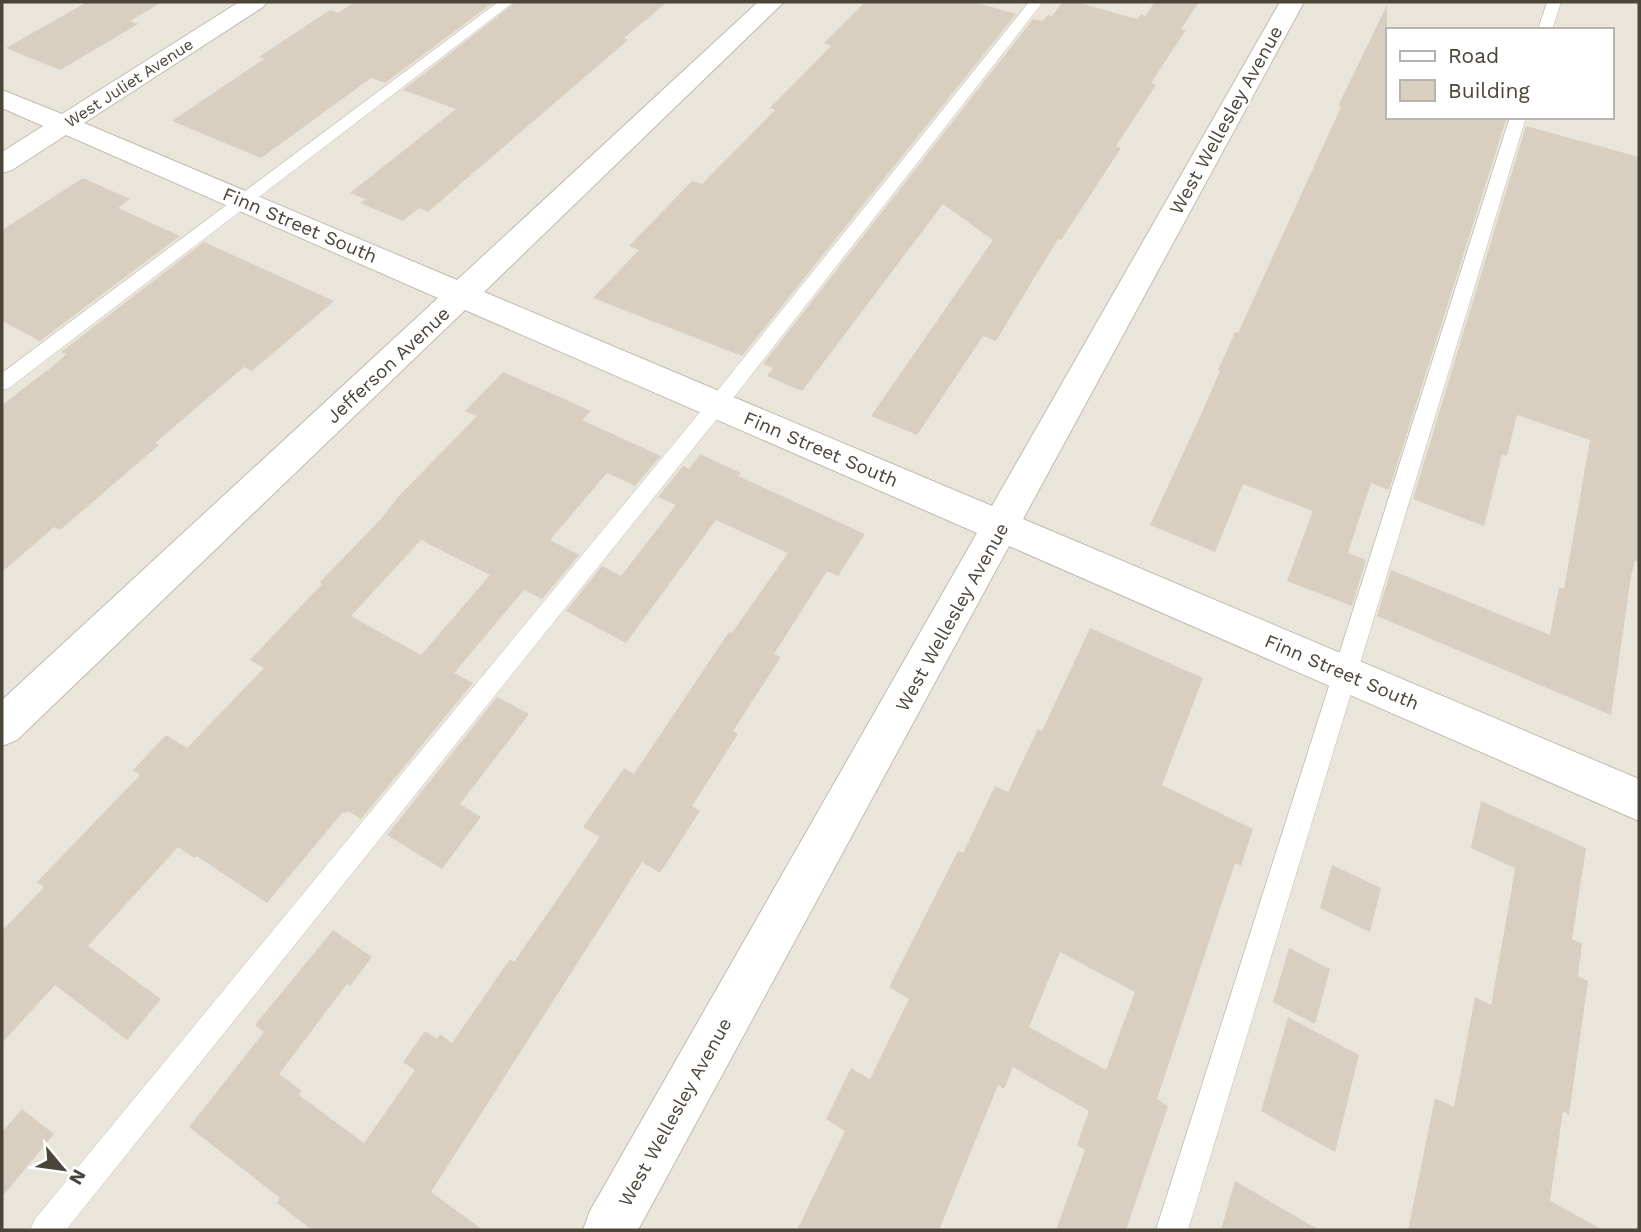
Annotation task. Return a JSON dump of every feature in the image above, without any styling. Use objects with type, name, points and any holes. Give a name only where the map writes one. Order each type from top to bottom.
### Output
[{"type":"street","name":"West Juliet Avenue","points":[[2,164],[255,2]]},
{"type":"street","name":"Jefferson Avenue","points":[[2,727],[772,2]]},
{"type":"street","name":"West Wellesley Avenue","points":[[609,1230],[1003,526],[1292,2]]},
{"type":"street","name":"Finn Street South","points":[[2,98],[1639,800]]},
{"type":"lane","points":[[2,383],[506,2]]},
{"type":"lane","points":[[46,1230],[717,405],[1036,2]]},
{"type":"lane","points":[[1546,28],[1554,2]]},
{"type":"lane","points":[[1172,1230],[1517,119]]},
{"type":"shaded area","points":[[2,2],[1639,2],[1639,1230],[2,1230]]},
{"type":"building","points":[[87,2],[162,2],[130,21],[138,24],[60,70],[6,48]]},
{"type":"building","points":[[355,2],[494,2],[385,83],[371,78],[261,158],[172,121],[264,59],[259,57],[330,10],[338,13]]},
{"type":"building","points":[[516,2],[667,2],[624,38],[628,40],[428,212],[419,208],[403,221],[360,203],[365,199],[350,193],[456,109],[403,90]]},
{"type":"building","points":[[865,2],[974,2],[1016,14],[742,356],[593,298],[639,250],[629,246],[692,181],[702,184],[775,110],[770,108],[831,46],[824,43]]},
{"type":"building","points":[[1063,2],[1076,2],[1137,19],[1141,14],[1145,16],[1155,2],[1199,2],[1181,29],[1186,30],[1151,83],[1156,85],[1116,146],[1121,148],[1061,240],[1058,239],[996,341],[983,336],[917,435],[871,416],[993,240],[943,204],[802,391],[767,376],[773,368],[763,364],[1033,19],[1042,21],[1048,15],[1052,16]]},
{"type":"building","points":[[1387,5],[1386,119],[1506,120],[1389,490],[1371,483],[1348,553],[1366,560],[1352,606],[1287,581],[1313,511],[1243,484],[1215,552],[1150,525],[1200,417],[1235,332],[1238,333],[1341,107],[1338,106]]},
{"type":"building","points":[[1526,126],[1639,157],[1639,562],[1635,561],[1631,576],[1611,715],[1377,616],[1391,570],[1550,635],[1559,587],[1564,589],[1590,440],[1517,415],[1507,456],[1502,454],[1484,526],[1413,499]]},
{"type":"building","points":[[83,178],[130,199],[118,208],[180,236],[40,341],[2,321],[2,230]]},
{"type":"building","points":[[204,242],[334,301],[252,371],[244,367],[155,443],[159,445],[60,530],[54,527],[2,572],[2,405],[58,362],[66,354],[61,352]]},
{"type":"building","points":[[503,372],[591,411],[582,420],[661,456],[635,486],[607,473],[550,540],[579,555],[542,599],[524,590],[454,673],[473,683],[361,819],[348,811],[343,812],[267,903],[197,856],[194,858],[178,847],[88,946],[161,999],[127,1040],[55,985],[2,1043],[2,931],[44,887],[37,882],[140,775],[133,770],[166,735],[187,748],[264,668],[250,660],[322,584],[319,583],[381,519],[398,497],[477,416],[465,411]],"holes":[[[421,540],[490,575],[421,655],[351,616]]]},
{"type":"building","points":[[700,454],[741,473],[738,476],[865,534],[838,576],[827,571],[774,654],[781,657],[733,731],[738,734],[692,806],[700,811],[660,873],[642,862],[431,1192],[483,1230],[312,1230],[277,1203],[280,1198],[189,1127],[264,1032],[255,1025],[333,930],[372,957],[350,986],[347,984],[279,1074],[302,1091],[299,1095],[364,1143],[415,1070],[403,1062],[425,1031],[437,1039],[440,1034],[452,1043],[510,959],[514,962],[600,837],[583,827],[624,768],[634,774],[729,632],[732,633],[788,553],[716,520],[626,643],[566,611],[602,566],[621,576],[676,505],[658,497],[683,466],[689,469]]},
{"type":"building","points":[[1090,628],[1203,678],[1162,785],[1253,829],[1241,866],[1235,863],[1157,1099],[1168,1106],[1126,1230],[1056,1230],[1085,1150],[1077,1145],[1089,1111],[1013,1067],[1004,1089],[998,1085],[939,1230],[797,1230],[845,1131],[826,1119],[851,1068],[870,1079],[909,999],[889,987],[958,851],[963,853],[995,786],[1008,792],[1038,729],[1042,731]],"holes":[[[1060,952],[1135,992],[1106,1070],[1029,1027]]]},
{"type":"building","points":[[497,697],[529,714],[460,804],[481,817],[442,869],[387,835]]},
{"type":"building","points":[[1481,801],[1586,848],[1572,939],[1582,944],[1578,976],[1588,981],[1569,1115],[1563,1111],[1550,1201],[1603,1230],[1408,1230],[1435,1098],[1454,1107],[1475,997],[1491,1005],[1511,893],[1515,868],[1471,848]]},
{"type":"building","points":[[1332,865],[1381,888],[1370,932],[1320,908]]},
{"type":"building","points":[[1289,948],[1330,969],[1315,1024],[1273,1002]]},
{"type":"building","points":[[1288,1017],[1359,1055],[1335,1152],[1261,1111]]},
{"type":"building","points":[[22,1109],[54,1134],[2,1197],[2,1132]]},
{"type":"building","points":[[1235,1181],[1319,1230],[1221,1230]]}]
